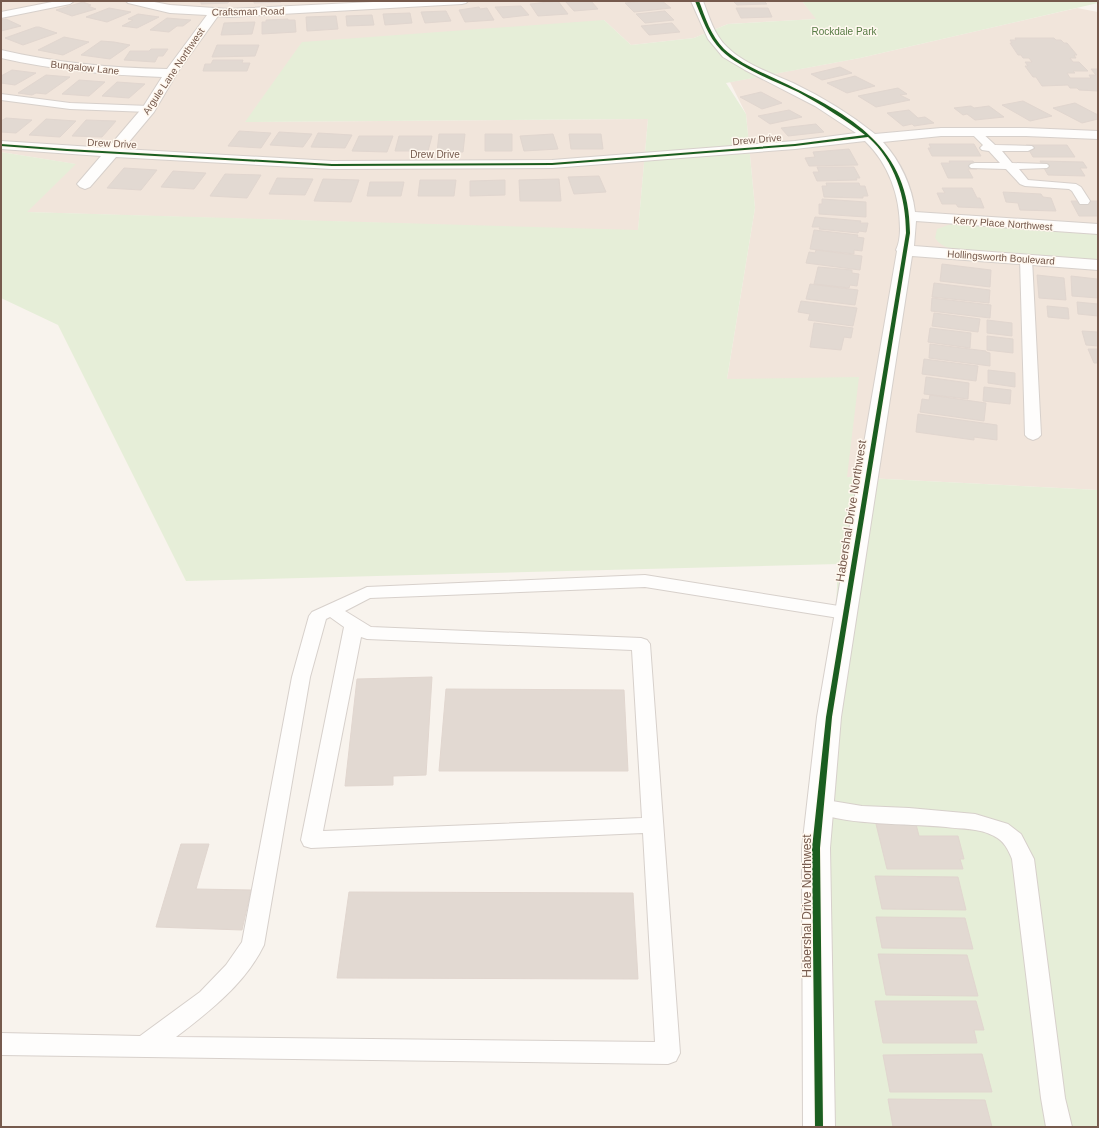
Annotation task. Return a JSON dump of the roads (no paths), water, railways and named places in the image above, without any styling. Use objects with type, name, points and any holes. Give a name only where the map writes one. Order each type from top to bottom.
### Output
[{"type":"street","name":"Craftsman Road","points":[[132,1],[170,8],[214,12],[260,12],[462,1]]},
{"type":"street","name":"Habershal Drive Northwest","points":[[697,1],[710,32],[722,49],[754,69],[800,92],[842,116],[870,137],[891,165],[904,192],[909,216],[829,718],[820,807],[816,848],[819,1127]]},
{"type":"street","name":"Argule Lane Northwest","points":[[85,184],[149,110],[171,73],[214,12]]},
{"type":"street","name":"Bungalow Lane","points":[[1,54],[29,60],[86,68],[171,73]]},
{"type":"street","name":"Drew Drive","points":[[1,145],[113,153],[332,165],[552,164],[941,132],[1097,136]]},
{"type":"street","name":"Kerry Place Northwest","points":[[909,216],[1098,229]]},
{"type":"street","name":"Hollingsworth Boulevard","points":[[904,250],[1098,265]]},
{"type":"lane","points":[[1,15],[70,1]]},
{"type":"lane","points":[[1,97],[70,106],[149,110]]},
{"type":"lane","points":[[975,132],[1022,180],[1029,184],[1072,186],[1077,189],[1084,201]]},
{"type":"lane","points":[[976,148],[1028,148]]},
{"type":"lane","points":[[975,166],[1043,166]]},
{"type":"lane","points":[[1018,193],[1017,182],[1022,180]]},
{"type":"lane","points":[[1026,259],[1033,435]]},
{"type":"lane","points":[[144,1047],[208,999],[234,972],[253,945],[300,677],[318,616],[367,594],[645,581],[845,613]]},
{"type":"lane","points":[[1,1044],[668,1053],[641,644],[367,633],[331,610]]},
{"type":"lane","points":[[354,624],[311,840],[653,825]]},
{"type":"lane","points":[[820,807],[862,814],[909,816],[976,822],[1001,830],[1014,840],[1023,859],[1059,1127]]},
{"type":"park label","name":"Rockdale Park","points":[[844,31]]}]
